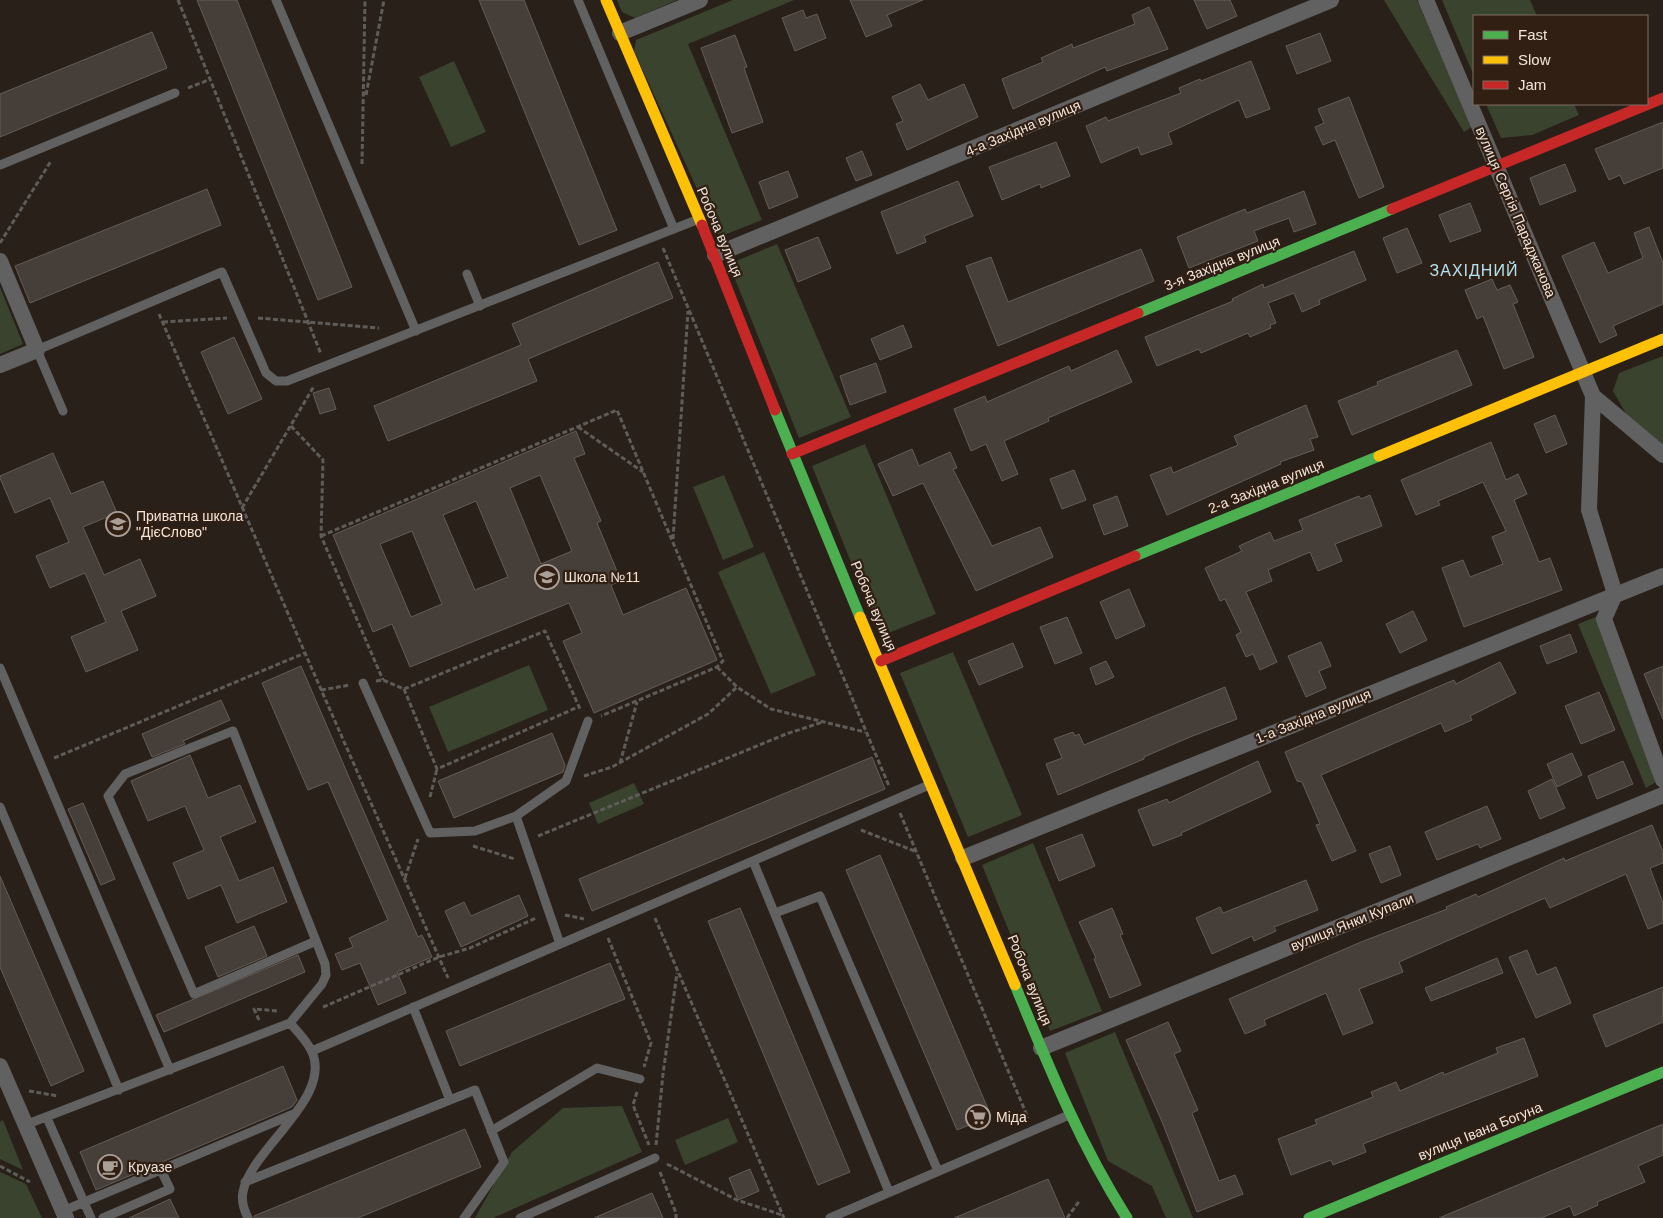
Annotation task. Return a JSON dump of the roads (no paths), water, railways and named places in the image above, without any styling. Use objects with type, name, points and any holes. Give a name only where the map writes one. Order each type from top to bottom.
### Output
[{"type":"street","name":"Робоча вулиця","points":[[606,0],[715,255],[792,454],[881,661],[1069,1115],[1104,1182],[1127,1218]]},
{"type":"street","points":[[620,33],[700,0]]},
{"type":"street","name":"4-а Західна вулиця","points":[[715,255],[1331,0]]},
{"type":"street","name":"вулиця Сергія Параджанова","points":[[1426,0],[1593,396],[1589,510],[1615,594]]},
{"type":"street","name":"3-я Західна вулиця","points":[[1648,104],[1663,98]]},
{"type":"street","name":"3-я Західна вулиця","points":[[792,454],[1646,105]]},
{"type":"street","points":[[0,261],[37,350],[0,365]]},
{"type":"street","name":"2-а Західна вулиця","points":[[881,661],[1663,339]]},
{"type":"street","name":"вулиця Сергія Параджанова","points":[[1593,396],[1663,455]]},
{"type":"street","name":"1-а Західна вулиця","points":[[963,858],[1663,576]]},
{"type":"street","points":[[1615,594],[1604,619],[1663,780]]},
{"type":"street","name":"вулиця Янки Купали","points":[[1041,1048],[1663,795]]},
{"type":"street","points":[[0,1066],[64,1214]]},
{"type":"street","name":"вулиця Івана Богуна","points":[[1309,1218],[1663,1072]]},
{"type":"lane","points":[[276,0],[416,331]]},
{"type":"lane","points":[[578,0],[674,229]]},
{"type":"lane","points":[[0,165],[176,93]]},
{"type":"lane","points":[[62,411],[37,350],[222,272],[266,373],[276,381],[287,381],[699,219]]},
{"type":"lane","points":[[467,274],[480,306]]},
{"type":"lane","points":[[0,668],[170,1070]]},
{"type":"lane","points":[[363,683],[423,822],[430,833],[475,831],[516,816],[566,781],[588,721]]},
{"type":"lane","points":[[25,1125],[90,1102],[290,1023],[322,984],[326,975],[325,964],[232,731],[125,774],[108,796],[194,994],[316,942]]},
{"type":"lane","points":[[312,1050],[932,784]]},
{"type":"lane","points":[[0,807],[119,1090]]},
{"type":"lane","points":[[516,816],[560,944]]},
{"type":"lane","points":[[753,861],[890,1192]]},
{"type":"lane","points":[[774,913],[820,896],[938,1172]]},
{"type":"lane","points":[[413,1007],[450,1100]]},
{"type":"lane","points":[[248,1218],[242,1194],[245,1182],[254,1166],[310,1093],[315,1070],[312,1050],[290,1023]]},
{"type":"lane","points":[[491,1131],[597,1068],[640,1079]]},
{"type":"lane","points":[[245,1182],[474,1090],[504,1162],[464,1218]]},
{"type":"lane","points":[[64,1214],[84,1202],[296,1113]]},
{"type":"lane","points":[[830,1218],[1069,1115]]},
{"type":"lane","points":[[47,1118],[91,1218]]},
{"type":"lane","points":[[520,1218],[655,1158]]},
{"type":"lane","points":[[103,1218],[170,1189],[162,1170]]},
{"type":"place","name":"Приватна школа \"ДієСлово\"","points":[[118,524]]},
{"type":"place","name":"Школа №11","points":[[547,577]]},
{"type":"place","name":"Міда","points":[[978,1117]]},
{"type":"place","name":"Круазе","points":[[110,1167]]},
{"type":"district","name":"ЗАХІДНИЙ","points":[[1474,270]]}]
